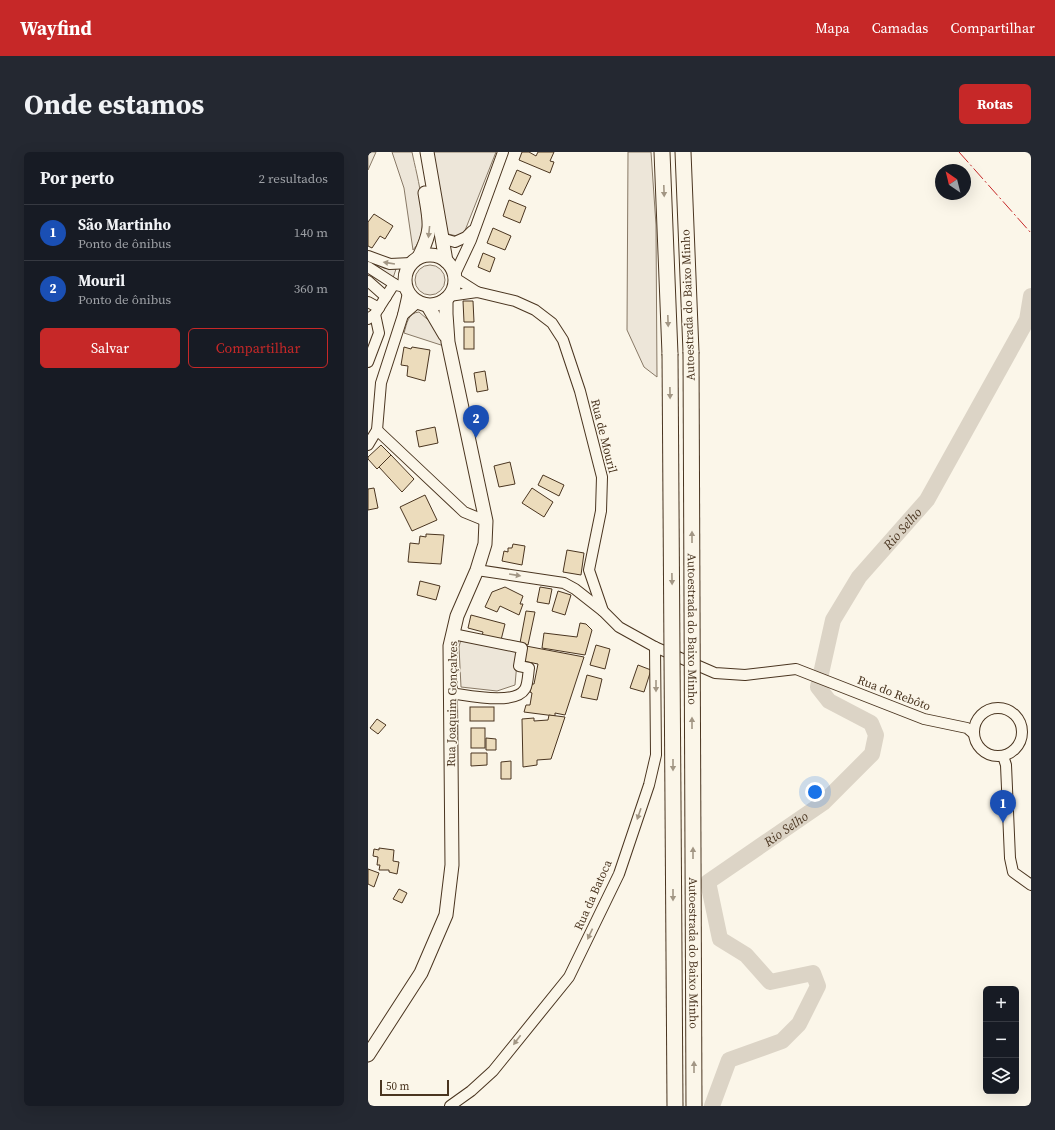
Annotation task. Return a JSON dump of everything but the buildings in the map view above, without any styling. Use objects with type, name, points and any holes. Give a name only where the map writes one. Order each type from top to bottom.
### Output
[{"type":"highway","name":"Autoestrada do Baixo Minho","points":[[662,152],[670,354],[675,1106]]},
{"type":"highway","name":"Autoestrada do Baixo Minho","points":[[683,152],[691,352],[694,1106]]},
{"type":"main road","points":[[418,152],[430,223],[428,240],[405,274],[402,288],[423,304],[448,342]]},
{"type":"main road","points":[[427,152],[446,261],[455,276],[455,287],[448,298],[446,314],[448,342]]},
{"type":"main road","points":[[415,260],[434,255],[446,261]]},
{"type":"main road","points":[[423,304],[438,304],[448,298]]},
{"type":"main road","name":"Rua Joaquim Gonçalves","points":[[368,1056],[421,973],[446,915],[452,865],[450,646],[457,616],[477,570],[485,544],[486,521],[448,342]]},
{"type":"street","points":[[455,276],[462,262],[472,231],[503,152]]},
{"type":"street","points":[[441,238],[455,242],[472,231]]},
{"type":"street","points":[[368,256],[390,264],[415,260]]},
{"type":"street","points":[[368,269],[402,288]]},
{"type":"street","name":"Rua de Mouril","points":[[455,276],[477,292],[515,301],[536,310],[552,323],[563,340],[580,392],[602,477],[601,511],[589,570],[603,611],[619,627],[655,647],[715,673],[731,675],[787,669],[806,671]]},
{"type":"street","points":[[368,281],[386,297]]},
{"type":"street","points":[[374,314],[386,297],[402,288]]},
{"type":"street","points":[[368,445],[377,430],[381,383],[403,314],[402,288]]},
{"type":"street","name":"Rua de Mouril","points":[[448,298],[477,292]]},
{"type":"street","points":[[368,302],[374,314],[379,333],[368,362]]},
{"type":"street","points":[[403,314],[423,304]]},
{"type":"street","points":[[377,430],[464,512],[486,521]]},
{"type":"street","points":[[477,570],[564,583],[575,589],[603,611]]},
{"type":"street","points":[[450,693],[506,699],[517,697],[525,689],[529,668],[519,666],[522,648],[453,634]]},
{"type":"street","name":"Rua da Batoca","points":[[450,1106],[471,1091],[493,1071],[522,1033],[569,977],[619,874],[649,785],[656,755],[655,647]]},
{"type":"street","name":"Rua do Rebôto","points":[[806,671],[924,719],[967,728],[974,734]]},
{"type":"street","points":[[995,708],[1009,711],[1026,725],[1021,742],[1016,748],[1003,756],[987,754],[976,742],[974,734],[978,720],[988,710],[995,708]]},
{"type":"street","points":[[1003,756],[1006,765],[1010,858],[1013,872],[1031,885]]},
{"type":"shaded area","points":[[368,152],[376,152],[368,170]]},
{"type":"shaded area","points":[[392,152],[412,152],[420,188],[423,216],[422,229],[419,241],[413,250],[404,188]]},
{"type":"shaded area","points":[[432,152],[496,152],[464,233],[457,236],[448,234],[445,230]]},
{"type":"shaded area","points":[[628,152],[651,152],[656,225],[657,377],[644,367],[627,330]]},
{"type":"shaded area","points":[[371,261],[384,268],[396,269],[393,278]]},
{"type":"shaded area","points":[[430,265],[440,270],[445,280],[440,290],[430,295],[420,290],[415,280],[420,270]]},
{"type":"shaded area","points":[[419,312],[434,325],[444,346],[404,333],[410,316]]},
{"type":"shaded area","points":[[461,639],[518,651],[515,685],[497,691],[461,687],[459,647]]},
{"type":"waterway","name":"Rio Selho","points":[[712,1106],[729,1060],[782,1041],[799,1024],[818,986],[813,973],[770,982],[746,955],[720,939],[708,882],[823,803],[872,754],[876,735],[871,723],[829,701],[818,687],[833,620],[859,577],[927,500],[1027,320],[1031,296]]},
{"type":"power","points":[[959,152],[1031,233]]},
{"type":"place","name":"Mouril","points":[[476,438]]},
{"type":"place","name":"São Martinho","points":[[1003,823]]}]
